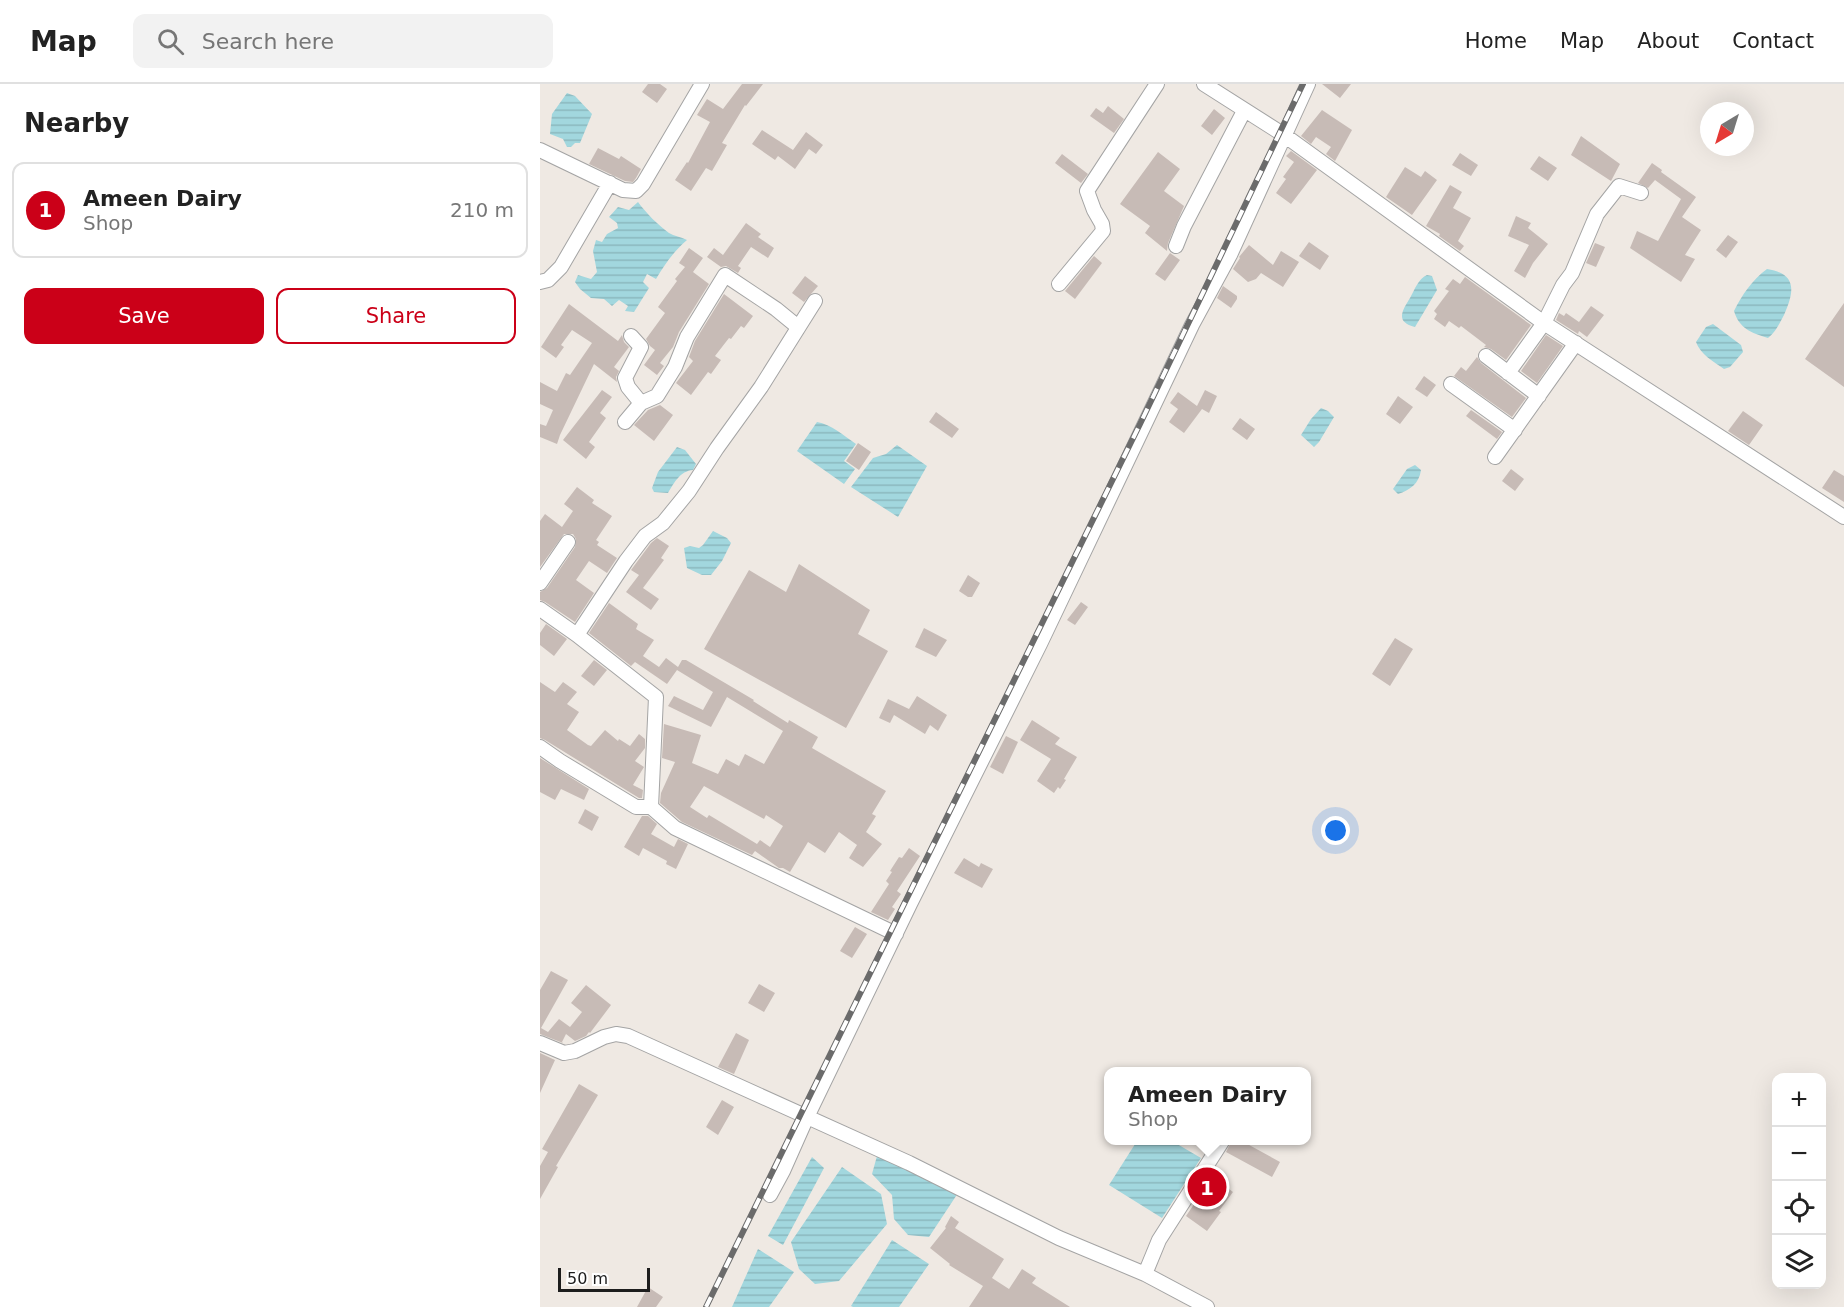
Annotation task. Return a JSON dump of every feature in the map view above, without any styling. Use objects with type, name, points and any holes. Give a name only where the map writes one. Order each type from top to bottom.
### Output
[{"type":"street","points":[[540,150],[623,190],[636,191],[643,184],[702,84]]},
{"type":"street","points":[[1059,284],[1102,231],[1102,224],[1087,191],[1156,84]]},
{"type":"street","points":[[1204,84],[1284,135],[1544,322],[1844,518]]},
{"type":"street","points":[[770,1195],[1040,644],[1192,325],[1230,255],[1308,84]]},
{"type":"street","points":[[1176,246],[1184,226],[1244,111]]},
{"type":"street","points":[[540,282],[548,280],[561,267],[609,183]]},
{"type":"street","points":[[1509,373],[1544,322],[1563,285],[1572,273],[1597,214],[1610,196],[1619,186],[1641,194]]},
{"type":"street","points":[[625,422],[641,403],[657,396],[675,367],[687,337],[725,275],[776,309],[798,327]]},
{"type":"street","points":[[577,635],[645,536],[663,523],[689,491],[761,387],[815,301]]},
{"type":"street","points":[[631,336],[641,347],[625,378],[628,387],[641,403]]},
{"type":"street","points":[[1495,457],[1576,343]]},
{"type":"street","points":[[1486,356],[1539,396]]},
{"type":"street","points":[[1451,384],[1515,430]]},
{"type":"street","points":[[540,583],[568,542]]},
{"type":"street","points":[[540,609],[656,697],[651,807]]},
{"type":"street","points":[[540,747],[636,807],[651,807],[675,828],[896,934]]},
{"type":"street","points":[[540,1043],[564,1053],[575,1051],[604,1037],[616,1034],[628,1036],[909,1163],[1059,1238],[1145,1274],[1207,1307]]},
{"type":"street","points":[[1145,1274],[1159,1239],[1220,1145]]},
{"type":"water","points":[[567,93],[575,96],[592,114],[580,143],[575,143],[571,147],[567,147],[563,139],[550,134],[552,114]]},
{"type":"water","points":[[638,202],[648,215],[665,230],[687,240],[670,258],[656,279],[647,274],[643,282],[649,288],[634,312],[625,311],[628,306],[619,300],[612,306],[604,299],[591,298],[575,282],[578,275],[591,279],[597,272],[593,251],[596,240],[602,242],[607,234],[618,228],[617,223],[609,217],[618,207],[629,210]]},
{"type":"water","points":[[1767,269],[1784,275],[1791,285],[1790,299],[1784,315],[1768,338],[1742,326],[1734,311],[1748,288]]},
{"type":"water","points":[[1427,275],[1432,276],[1437,290],[1415,327],[1405,322],[1402,316],[1417,285]]},
{"type":"water","points":[[1713,324],[1741,345],[1743,352],[1730,367],[1724,369],[1704,354],[1696,342],[1706,327]]},
{"type":"water","points":[[1321,408],[1334,417],[1314,447],[1301,435]]},
{"type":"water","points":[[817,422],[832,428],[856,444],[844,461],[855,469],[844,484],[797,451]]},
{"type":"water","points":[[897,445],[927,466],[898,517],[851,487],[873,458],[886,454]]},
{"type":"water","points":[[677,447],[685,450],[696,464],[693,470],[681,475],[668,493],[654,492],[652,488],[658,472]]},
{"type":"water","points":[[1415,465],[1421,470],[1416,483],[1398,494],[1393,489],[1407,469]]},
{"type":"water","points":[[713,531],[727,538],[731,543],[722,561],[711,575],[702,575],[687,568],[684,548],[690,546],[699,548]]},
{"type":"water","points":[[1134,1145],[1179,1145],[1201,1158],[1162,1218],[1109,1185]]},
{"type":"water","points":[[877,1156],[958,1193],[929,1237],[908,1235],[894,1219],[892,1195],[872,1174]]},
{"type":"water","points":[[812,1157],[824,1168],[783,1245],[768,1236]]},
{"type":"water","points":[[842,1167],[881,1194],[887,1224],[839,1281],[815,1284],[799,1269],[791,1242]]},
{"type":"water","points":[[892,1240],[929,1264],[899,1307],[851,1306]]},
{"type":"water","points":[[758,1249],[794,1272],[769,1307],[732,1307]]},
{"type":"building","points":[[648,84],[660,84],[667,89],[657,103],[642,92]]},
{"type":"building","points":[[742,84],[763,84],[745,105],[722,143],[727,145],[712,171],[706,168],[691,191],[675,180],[688,163],[710,122],[697,115],[707,99],[723,109]]},
{"type":"building","points":[[1322,84],[1351,84],[1340,98]]},
{"type":"building","points":[[1108,106],[1124,119],[1114,133],[1090,116],[1096,108],[1103,113]]},
{"type":"building","points":[[1214,109],[1225,118],[1212,135],[1201,126]]},
{"type":"building","points":[[1322,110],[1352,130],[1335,161],[1326,154],[1331,147],[1316,137],[1311,144],[1301,136]]},
{"type":"building","points":[[762,130],[793,150],[806,132],[823,145],[816,154],[809,149],[795,169],[778,156],[775,160],[752,144]]},
{"type":"building","points":[[1581,136],[1620,164],[1611,181],[1571,155]]},
{"type":"building","points":[[598,148],[619,159],[621,156],[641,169],[633,182],[625,181],[589,164]]},
{"type":"building","points":[[1291,151],[1317,170],[1291,204],[1276,193],[1286,179],[1283,177],[1294,162],[1286,156]]},
{"type":"building","points":[[1158,152],[1180,169],[1164,191],[1184,206],[1168,243],[1167,251],[1145,233],[1150,226],[1120,204]]},
{"type":"building","points":[[1460,153],[1478,165],[1471,176],[1452,165]]},
{"type":"building","points":[[1062,154],[1088,174],[1081,183],[1055,163]]},
{"type":"building","points":[[1539,156],[1557,168],[1548,181],[1530,169]]},
{"type":"building","points":[[1652,163],[1696,197],[1682,217],[1701,230],[1685,255],[1695,259],[1681,282],[1630,248],[1637,231],[1658,241],[1681,199],[1655,180],[1648,188],[1638,183]]},
{"type":"building","points":[[1405,167],[1421,177],[1425,171],[1437,180],[1412,215],[1386,197]]},
{"type":"building","points":[[1450,185],[1462,192],[1453,208],[1471,218],[1458,241],[1464,246],[1460,251],[1439,236],[1440,234],[1426,226]]},
{"type":"building","points":[[1516,216],[1531,223],[1528,228],[1548,244],[1525,278],[1514,271],[1529,245],[1508,236]]},
{"type":"building","points":[[746,223],[761,234],[758,237],[774,248],[768,258],[751,247],[738,266],[741,268],[738,273],[726,266],[721,267],[707,257],[714,248],[723,255]]},
{"type":"building","points":[[1728,235],[1738,242],[1726,258],[1716,250]]},
{"type":"building","points":[[1309,242],[1329,256],[1320,270],[1299,256]]},
{"type":"building","points":[[1595,243],[1605,247],[1596,267],[1586,263]]},
{"type":"building","points":[[1249,245],[1273,265],[1281,251],[1299,262],[1283,287],[1261,273],[1256,279],[1248,282],[1233,269]]},
{"type":"building","points":[[689,248],[703,258],[693,272],[709,284],[679,332],[673,347],[660,363],[664,366],[657,375],[644,365],[655,350],[646,339],[665,313],[658,307],[685,267],[679,263]]},
{"type":"building","points":[[1170,253],[1180,260],[1165,281],[1155,274]]},
{"type":"building","points":[[1094,256],[1102,263],[1075,299],[1065,291]]},
{"type":"building","points":[[805,276],[818,286],[804,302],[792,293]]},
{"type":"building","points":[[1465,277],[1531,325],[1506,360],[1491,349],[1484,347],[1486,345],[1461,326],[1459,328],[1449,321],[1445,327],[1434,319],[1437,314],[1434,311],[1449,291],[1445,289],[1453,279],[1460,284]]},
{"type":"building","points":[[1223,286],[1237,296],[1231,308],[1217,298]]},
{"type":"building","points":[[724,294],[753,316],[744,328],[741,326],[731,339],[729,338],[715,356],[721,360],[711,374],[708,372],[691,395],[676,383],[693,361],[689,357],[695,341]]},
{"type":"building","points":[[1844,303],[1844,387],[1805,359]]},
{"type":"building","points":[[569,304],[618,341],[622,335],[629,347],[614,367],[619,371],[616,377],[617,382],[594,364],[557,444],[540,437],[540,424],[546,426],[553,410],[540,404],[540,382],[557,391],[566,373],[570,375],[592,343],[572,330],[561,345],[564,347],[556,358],[541,347]]},
{"type":"building","points":[[1591,306],[1604,315],[1587,337],[1556,320],[1559,313],[1564,316],[1566,313],[1579,322]]},
{"type":"building","points":[[1546,335],[1563,346],[1537,383],[1521,371]]},
{"type":"building","points":[[1477,357],[1481,363],[1526,398],[1512,417],[1454,376],[1461,367],[1466,371]]},
{"type":"building","points":[[1424,376],[1436,385],[1427,397],[1415,389]]},
{"type":"building","points":[[602,390],[612,397],[600,413],[606,418],[589,442],[595,447],[586,459],[563,440]]},
{"type":"building","points":[[1205,390],[1217,396],[1209,413],[1202,409],[1184,433],[1169,422],[1178,409],[1170,403],[1178,392],[1197,406]]},
{"type":"building","points":[[1398,396],[1413,407],[1400,424],[1386,414]]},
{"type":"building","points":[[660,405],[673,415],[654,441],[634,425],[648,410]]},
{"type":"building","points":[[1471,410],[1502,432],[1497,439],[1466,416]]},
{"type":"building","points":[[1743,411],[1763,425],[1749,445],[1728,431]]},
{"type":"building","points":[[936,412],[959,429],[952,438],[929,422]]},
{"type":"building","points":[[1240,418],[1255,429],[1247,440],[1232,429]]},
{"type":"building","points":[[858,443],[871,452],[859,470],[846,461]]},
{"type":"building","points":[[1511,469],[1524,479],[1515,491],[1502,481]]},
{"type":"building","points":[[1834,470],[1844,476],[1844,502],[1822,488]]},
{"type":"building","points":[[577,487],[594,500],[592,503],[612,516],[596,540],[599,542],[597,545],[617,558],[607,573],[589,561],[576,580],[594,593],[575,622],[540,600],[540,592],[547,588],[575,547],[576,539],[573,534],[564,534],[540,567],[540,521],[545,514],[562,527],[573,511],[564,504]]},
{"type":"building","points":[[657,538],[669,546],[661,558],[664,560],[643,588],[659,599],[651,610],[626,592],[639,575],[631,570]]},
{"type":"building","points":[[799,564],[870,610],[858,634],[888,651],[846,728],[704,649],[749,570],[786,592]]},
{"type":"building","points":[[968,575],[980,583],[972,597],[959,591]]},
{"type":"building","points":[[1081,602],[1088,607],[1075,625],[1067,620]]},
{"type":"building","points":[[609,603],[638,624],[636,629],[654,640],[643,656],[659,667],[666,658],[678,667],[682,660],[686,660],[788,723],[789,720],[818,737],[812,748],[886,791],[872,814],[876,816],[866,832],[882,844],[863,867],[849,858],[857,845],[839,832],[825,853],[808,842],[790,872],[779,868],[755,851],[752,855],[682,822],[660,803],[661,793],[675,762],[662,758],[664,724],[701,735],[692,763],[718,774],[726,759],[739,766],[745,754],[764,764],[783,731],[727,697],[711,727],[668,706],[674,696],[703,710],[713,692],[677,670],[667,684],[635,662],[631,666],[589,633]],"holes":[[[704,786],[764,819],[766,815],[783,826],[770,847],[760,840],[757,844],[709,815],[707,818],[690,807]]]},
{"type":"building","points":[[546,624],[567,639],[554,656],[540,645],[540,633]]},
{"type":"building","points":[[924,628],[947,640],[936,657],[915,647]]},
{"type":"building","points":[[1395,638],[1413,649],[1390,686],[1372,674]]},
{"type":"building","points":[[594,660],[607,670],[594,686],[581,676]]},
{"type":"building","points":[[540,682],[555,692],[563,682],[577,692],[567,704],[579,712],[567,730],[588,745],[591,746],[605,730],[618,741],[619,739],[630,746],[639,734],[645,739],[645,748],[635,761],[644,767],[633,785],[643,790],[642,798],[540,738]]},
{"type":"building","points":[[917,696],[947,715],[938,731],[930,725],[925,734],[894,715],[890,723],[879,718],[888,699],[909,709]]},
{"type":"building","points":[[1032,720],[1060,738],[1055,744],[1077,757],[1064,779],[1066,780],[1054,793],[1037,781],[1051,759],[1020,740]]},
{"type":"building","points":[[1006,736],[1018,742],[1003,774],[990,767]]},
{"type":"building","points":[[540,758],[589,789],[584,800],[561,789],[555,800],[540,792]]},
{"type":"building","points":[[585,809],[599,817],[592,831],[578,823]]},
{"type":"building","points":[[642,816],[648,816],[657,824],[651,834],[674,847],[678,839],[688,844],[676,869],[666,864],[667,861],[643,848],[639,856],[624,847]]},
{"type":"building","points":[[909,848],[920,856],[897,891],[901,894],[892,907],[895,909],[888,920],[871,912],[889,884],[886,881],[892,872],[890,871],[899,857],[902,858]]},
{"type":"building","points":[[964,858],[979,867],[981,863],[993,869],[982,888],[954,873]]},
{"type":"building","points":[[855,927],[867,934],[852,958],[840,951]]},
{"type":"building","points":[[551,971],[568,980],[541,1028],[548,1032],[559,1019],[570,1027],[582,1012],[571,1003],[586,985],[611,1005],[590,1033],[575,1041],[566,1034],[563,1043],[540,1034],[540,990]]},
{"type":"building","points":[[759,984],[775,993],[764,1012],[748,1003]]},
{"type":"building","points":[[736,1033],[749,1040],[734,1074],[718,1067]]},
{"type":"building","points":[[540,1053],[555,1060],[540,1093]]},
{"type":"building","points":[[579,1084],[598,1095],[556,1166],[558,1167],[540,1199],[540,1166],[548,1152],[542,1149]]},
{"type":"building","points":[[722,1100],[734,1107],[718,1135],[706,1127]]},
{"type":"building","points":[[1230,1145],[1249,1145],[1280,1162],[1272,1177],[1226,1152]]},
{"type":"building","points":[[1225,1186],[1233,1192],[1207,1231],[1186,1216],[1199,1197],[1211,1205]]},
{"type":"building","points":[[951,1216],[959,1222],[955,1228],[1004,1259],[992,1278],[1009,1289],[1022,1269],[1036,1278],[1032,1283],[1070,1307],[969,1307],[983,1286],[949,1265],[930,1248],[946,1228]]},
{"type":"building","points":[[648,1287],[663,1297],[656,1307],[637,1307]]},
{"type":"railway","points":[[706,1307],[1140,424],[1303,84]]},
{"type":"place","name":"Ameen Dairy","points":[[1207,1187]]}]
